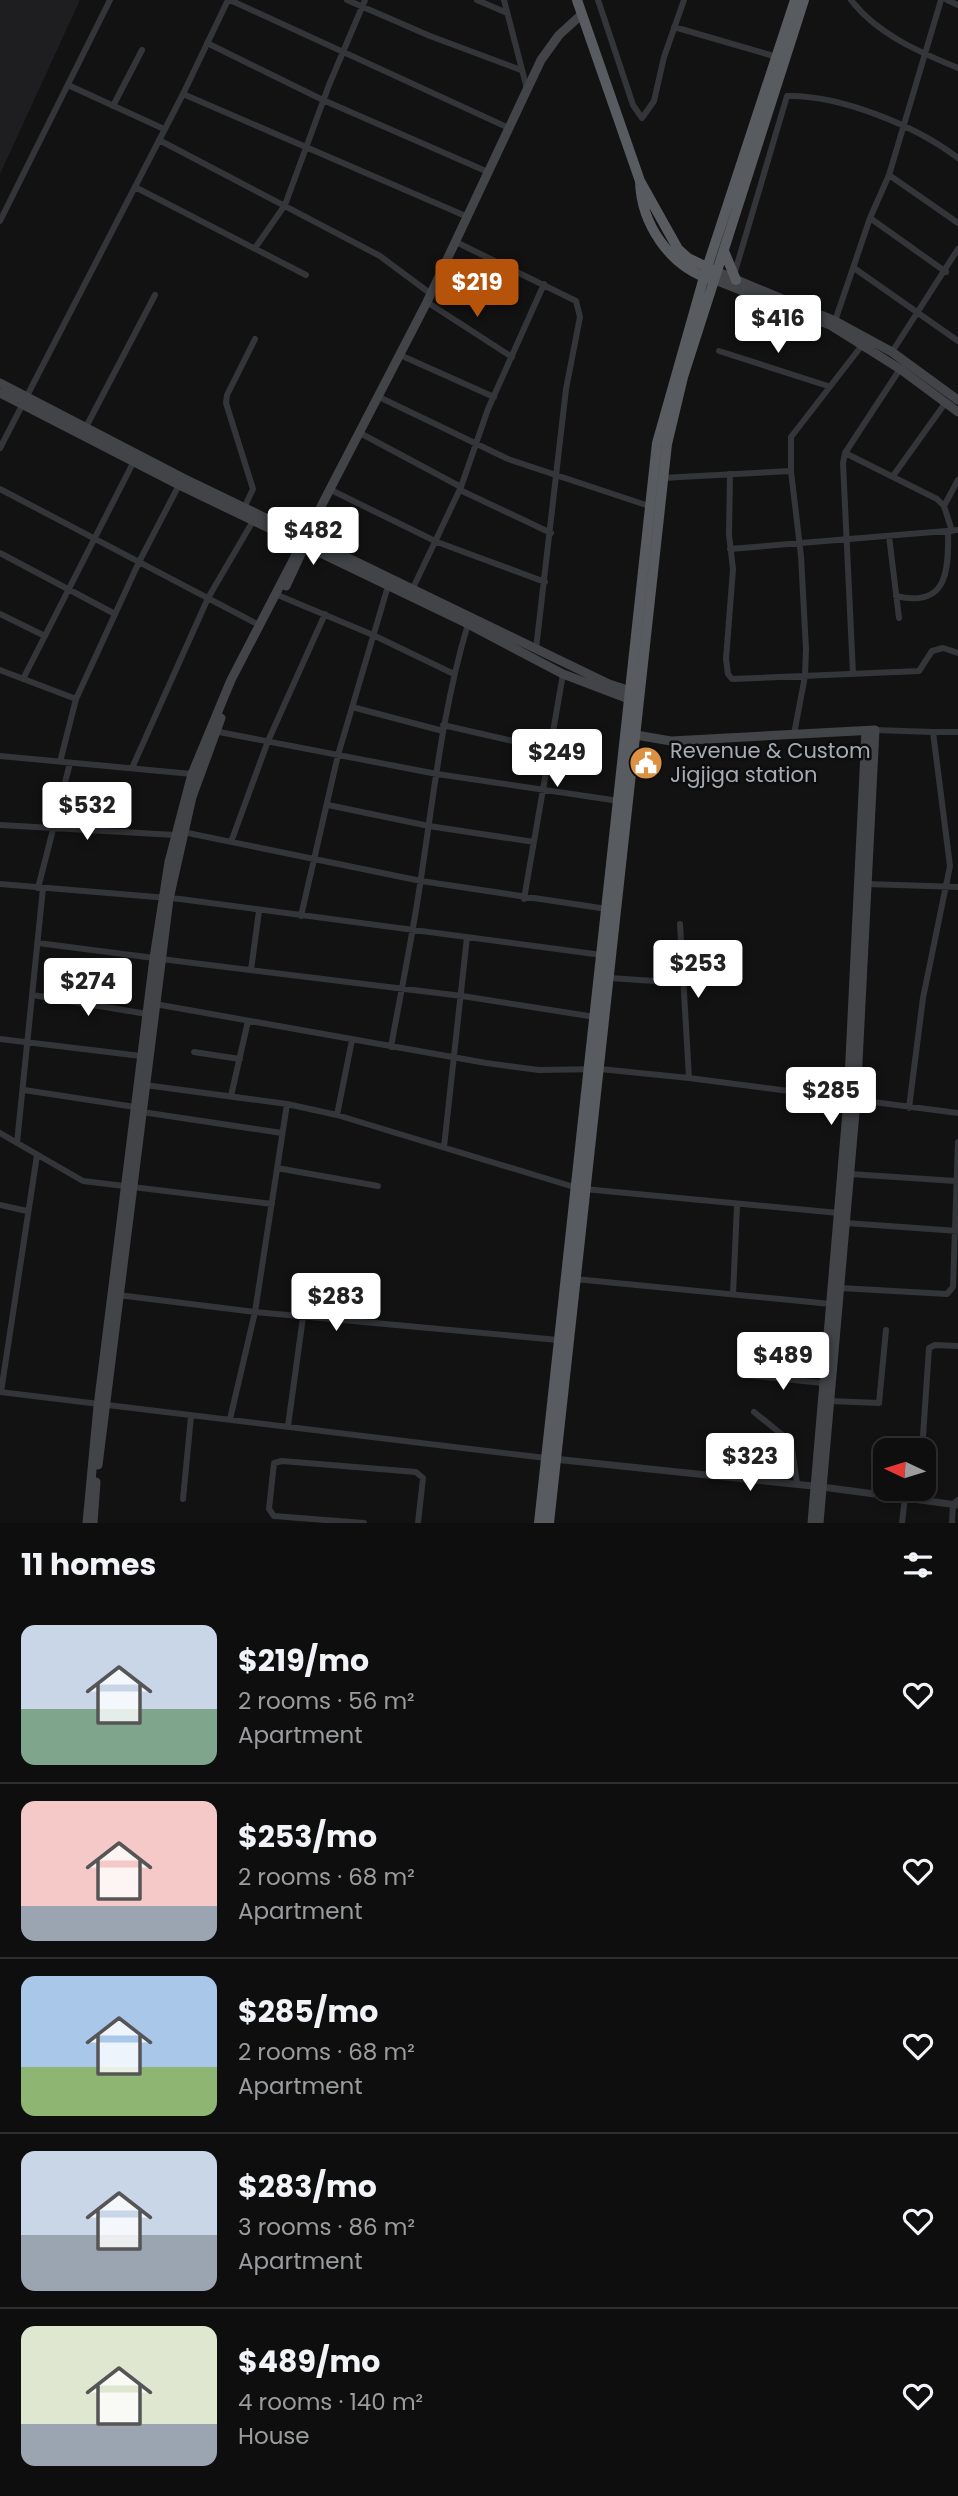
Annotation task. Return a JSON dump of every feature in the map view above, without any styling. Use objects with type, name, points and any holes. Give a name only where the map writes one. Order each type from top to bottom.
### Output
[{"type":"highway","points":[[577,0],[640,181],[641,199],[648,220],[671,255],[711,274]]},
{"type":"highway","points":[[635,697],[662,478],[683,377],[711,274],[795,0]]},
{"type":"highway","points":[[550,1523],[558,1340],[610,978],[649,506],[664,412],[711,274],[724,250],[804,0]]},
{"type":"highway","points":[[724,250],[735,278]]},
{"type":"highway","points":[[595,1069],[595,1017],[619,801],[632,734]]},
{"type":"highway","points":[[539,1523],[551,1459],[575,1279],[579,1188]]},
{"type":"main road","points":[[179,834],[212,731],[429,298],[527,89],[549,47],[582,14]]},
{"type":"main road","points":[[711,274],[735,278],[835,321],[892,352],[958,400]]},
{"type":"main road","points":[[711,274],[830,325],[900,369],[958,412]]},
{"type":"main road","points":[[0,383],[26,400],[136,458],[244,508],[388,586],[563,674],[635,697]]},
{"type":"main road","points":[[0,393],[26,400],[86,427],[179,485],[253,520],[413,588],[635,697]]},
{"type":"main road","points":[[93,1523],[101,1406],[118,1295],[141,1056],[179,834],[192,774],[259,625],[305,542]]},
{"type":"main road","points":[[632,734],[671,741],[871,731]]},
{"type":"main road","points":[[819,1523],[823,1382],[852,1100],[867,884],[871,731]]},
{"type":"main road","points":[[812,1523],[830,1401],[850,1174],[871,731]]},
{"type":"main road","points":[[138,1109],[145,1085],[155,1004],[157,959]]},
{"type":"main road","points":[[87,1523],[129,1188]]},
{"type":"street","points":[[0,221],[110,0]]},
{"type":"street","points":[[0,448],[229,0],[509,128]]},
{"type":"street","points":[[347,0],[364,4],[521,69]]},
{"type":"street","points":[[477,0],[507,13]]},
{"type":"street","points":[[504,0],[527,89]]},
{"type":"street","points":[[598,0],[633,105],[642,118],[654,101],[684,0]]},
{"type":"street","points":[[851,0],[870,22],[925,54],[958,68]]},
{"type":"street","points":[[835,321],[870,218],[889,175],[941,0]]},
{"type":"street","points":[[947,0],[958,5]]},
{"type":"street","points":[[256,248],[285,205],[323,100],[364,4]]},
{"type":"street","points":[[674,27],[777,57]]},
{"type":"street","points":[[207,43],[323,100],[488,172]]},
{"type":"street","points":[[113,106],[142,50]]},
{"type":"street","points":[[68,85],[164,129]]},
{"type":"street","points":[[183,94],[306,150],[394,183],[468,217]]},
{"type":"street","points":[[773,94],[807,96],[904,123],[958,158]]},
{"type":"street","points":[[735,278],[787,96]]},
{"type":"street","points":[[159,140],[380,256],[429,298],[512,358]]},
{"type":"street","points":[[889,175],[958,223]]},
{"type":"street","points":[[135,187],[306,275]]},
{"type":"street","points":[[870,218],[946,272]]},
{"type":"street","points":[[456,242],[576,301],[580,317],[566,389],[558,477],[536,649]]},
{"type":"street","points":[[892,352],[946,272],[958,249]]},
{"type":"street","points":[[855,268],[957,338]]},
{"type":"street","points":[[413,588],[460,489],[494,397],[544,284]]},
{"type":"street","points":[[86,427],[155,295]]},
{"type":"street","points":[[244,508],[253,489],[247,459],[228,410],[227,395],[255,339]]},
{"type":"street","points":[[794,734],[805,676],[791,437],[863,344]]},
{"type":"street","points":[[719,351],[828,386]]},
{"type":"street","points":[[400,355],[494,397]]},
{"type":"street","points":[[853,674],[849,538],[843,463],[845,453],[900,369]]},
{"type":"street","points":[[379,397],[476,444],[558,477],[649,506]]},
{"type":"street","points":[[893,476],[946,402]]},
{"type":"street","points":[[360,433],[460,489],[551,533]]},
{"type":"street","points":[[845,453],[893,476],[944,506],[953,531],[944,576],[933,595],[925,600],[896,596]]},
{"type":"street","points":[[23,679],[136,458]]},
{"type":"street","points":[[662,478],[791,471]]},
{"type":"street","points":[[730,474],[730,549],[733,569],[728,674],[732,679],[919,671],[932,651],[943,648],[958,653]]},
{"type":"street","points":[[944,506],[958,480]]},
{"type":"street","points":[[61,762],[76,699],[139,562],[179,485]]},
{"type":"street","points":[[0,489],[259,625]]},
{"type":"street","points":[[331,490],[437,542],[545,582]]},
{"type":"street","points":[[132,768],[208,598],[253,520]]},
{"type":"street","points":[[730,549],[953,531]]},
{"type":"street","points":[[889,536],[899,618]]},
{"type":"street","points":[[0,554],[115,614]]},
{"type":"street","points":[[301,916],[316,861],[338,755],[388,586]]},
{"type":"street","points":[[280,596],[373,635],[454,674]]},
{"type":"street","points":[[0,614],[44,636]]},
{"type":"street","points":[[231,842],[268,741],[325,614]]},
{"type":"street","points":[[391,1047],[421,881],[443,729],[468,624]]},
{"type":"street","points":[[0,670],[76,699]]},
{"type":"street","points":[[524,899],[563,674]]},
{"type":"street","points":[[352,707],[443,729],[548,749]]},
{"type":"street","points":[[212,731],[437,774],[542,792],[619,801]]},
{"type":"street","points":[[871,731],[958,732]]},
{"type":"street","points":[[909,1108],[923,998],[950,866],[933,732]]},
{"type":"street","points":[[0,756],[192,774]]},
{"type":"street","points":[[17,1143],[38,943],[40,888],[51,826],[70,763]]},
{"type":"street","points":[[328,805],[429,826],[534,842]]},
{"type":"street","points":[[0,825],[179,834],[421,881],[524,899],[607,909]]},
{"type":"street","points":[[0,884],[166,898],[602,955]]},
{"type":"street","points":[[867,884],[958,887]]},
{"type":"street","points":[[251,970],[259,911]]},
{"type":"street","points":[[680,924],[690,1078]]},
{"type":"street","points":[[444,1147],[456,1058],[467,937]]},
{"type":"street","points":[[38,943],[462,996],[595,1017]]},
{"type":"street","points":[[610,978],[684,983]]},
{"type":"street","points":[[33,995],[147,1014]]},
{"type":"street","points":[[155,1004],[391,1047],[539,1070],[595,1069],[690,1078],[958,1113]]},
{"type":"street","points":[[231,1096],[248,1021]]},
{"type":"street","points":[[0,1039],[141,1056]]},
{"type":"street","points":[[337,1115],[352,1040]]},
{"type":"street","points":[[194,1052],[240,1059]]},
{"type":"street","points":[[145,1085],[286,1104],[337,1115],[579,1188],[737,1206],[839,1213]]},
{"type":"street","points":[[23,1090],[282,1133]]},
{"type":"street","points":[[230,1419],[256,1312],[286,1104]]},
{"type":"street","points":[[0,1133],[83,1181],[272,1204]]},
{"type":"street","points":[[840,1288],[947,1294],[953,1287],[958,1142]]},
{"type":"street","points":[[37,1155],[0,1392],[551,1459],[873,1493]]},
{"type":"street","points":[[277,1168],[378,1186]]},
{"type":"street","points":[[850,1174],[956,1181]]},
{"type":"street","points":[[0,1205],[27,1211]]},
{"type":"street","points":[[733,1294],[737,1206]]},
{"type":"street","points":[[846,1223],[956,1231]]},
{"type":"street","points":[[575,1279],[831,1304]]},
{"type":"street","points":[[118,1295],[303,1317],[558,1340]]},
{"type":"street","points":[[288,1426],[303,1317]]},
{"type":"street","points":[[830,1401],[879,1403],[886,1330]]},
{"type":"street","points":[[923,1438],[929,1348],[935,1345],[958,1346]]},
{"type":"street","points":[[746,1375],[823,1382]]},
{"type":"street","points":[[754,1412],[791,1442],[797,1484]]},
{"type":"street","points":[[183,1499],[191,1416]]},
{"type":"street","points":[[364,1523],[274,1516],[269,1509],[274,1463],[282,1461],[416,1472],[423,1478],[418,1523]]},
{"type":"street","points":[[936,1501],[956,1503],[952,1523]]},
{"type":"street","points":[[902,1523],[904,1502]]},
{"type":"shaded area","points":[[0,0],[80,0],[0,174]]},
{"type":"place","name":"Revenue & Custom Jigjiga station","points":[[646,763]]}]
